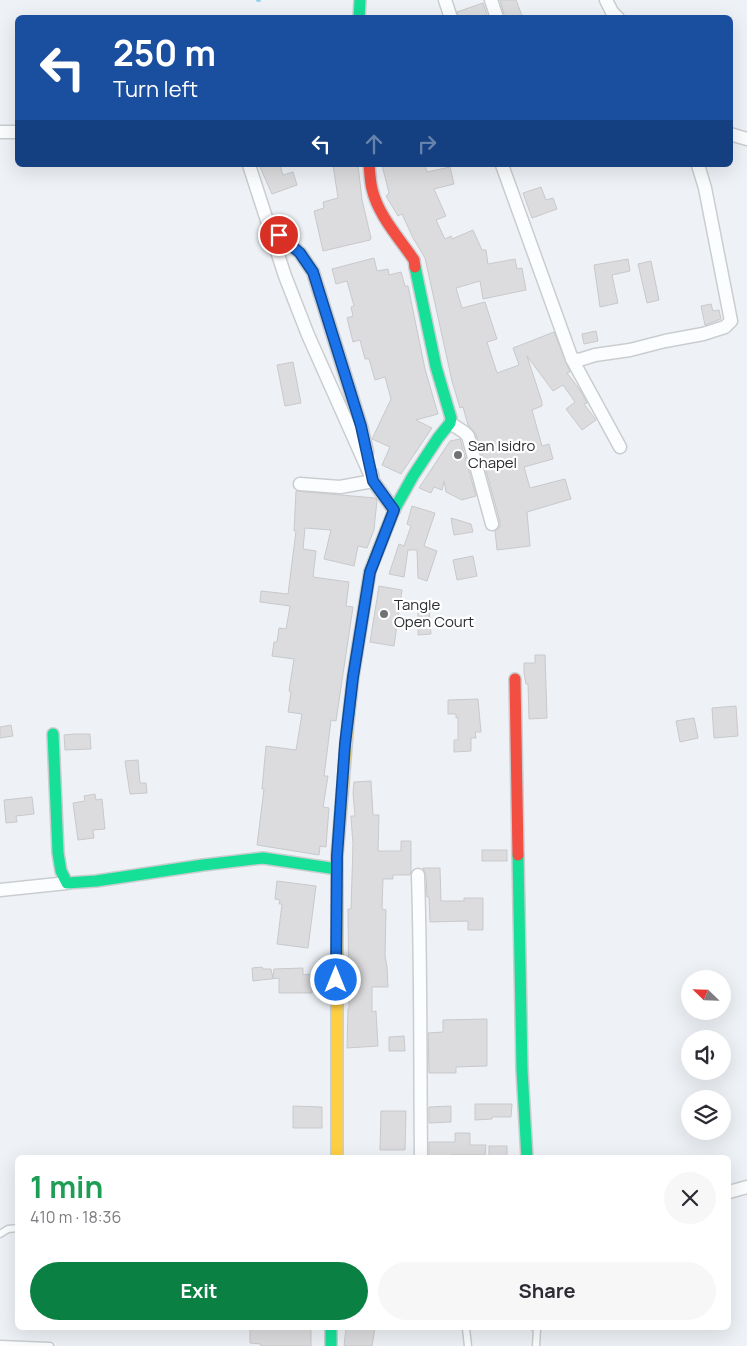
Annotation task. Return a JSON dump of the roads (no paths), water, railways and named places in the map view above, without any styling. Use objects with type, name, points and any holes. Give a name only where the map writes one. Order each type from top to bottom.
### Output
[{"type":"street","points":[[359,15],[360,0]]},
{"type":"street","points":[[445,0],[449,15]]},
{"type":"street","points":[[491,0],[496,15]]},
{"type":"street","points":[[606,0],[615,15]]},
{"type":"street","points":[[0,132],[15,132]]},
{"type":"street","points":[[733,135],[747,139]]},
{"type":"street","points":[[250,167],[268,226],[308,335],[373,481],[394,510]]},
{"type":"street","points":[[337,1155],[337,869],[345,744],[354,668],[370,572],[394,510],[413,476],[450,423],[450,412],[436,367],[414,260],[383,214],[376,200],[372,189],[369,167]]},
{"type":"street","points":[[503,167],[572,359],[620,447]]},
{"type":"street","points":[[572,359],[579,360],[711,332],[725,327],[731,321],[705,188],[699,167]]},
{"type":"street","points":[[268,226],[300,253],[313,272],[361,426],[373,481]]},
{"type":"street","points":[[450,423],[468,436],[492,524]]},
{"type":"street","points":[[300,484],[340,487],[373,481]]},
{"type":"street","points":[[515,678],[522,1070],[528,1155]]},
{"type":"street","points":[[53,734],[58,853],[67,883]]},
{"type":"street","points":[[0,890],[96,881],[263,858],[337,869]]},
{"type":"street","points":[[418,875],[421,968],[422,1155]]},
{"type":"street","points":[[731,1191],[747,1187]]},
{"type":"street","points":[[331,1346],[332,1330]]},
{"type":"lane","points":[[0,1234],[8,1229],[15,1228]]},
{"type":"lane","points":[[466,1330],[468,1346]]},
{"type":"lane","points":[[536,1346],[537,1330]]},
{"type":"lane","points":[[0,1344],[50,1346]]},
{"type":"place","name":"San Isidro Chapel","points":[[458,455]]},
{"type":"place","name":"Tangle Open Court","points":[[384,614]]}]
